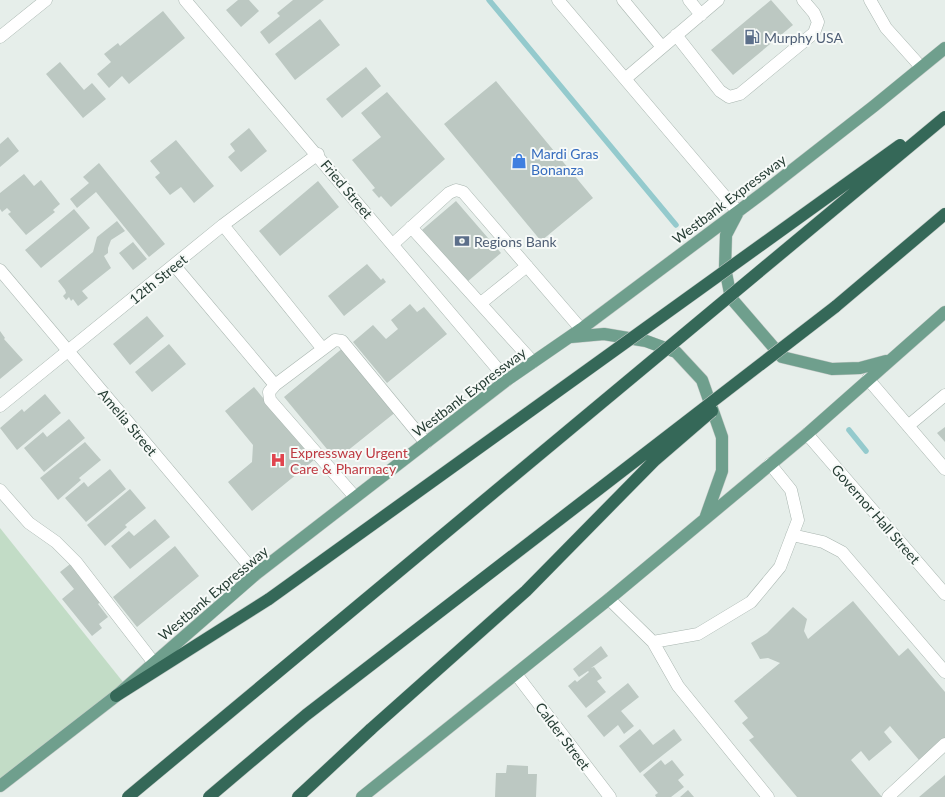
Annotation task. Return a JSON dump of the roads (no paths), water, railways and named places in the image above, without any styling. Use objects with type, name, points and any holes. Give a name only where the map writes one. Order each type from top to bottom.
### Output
[{"type":"highway","points":[[116,696],[268,599],[945,112]]},
{"type":"highway","points":[[128,797],[945,117]]},
{"type":"highway","points":[[298,797],[371,729],[526,591],[654,461],[945,214]]},
{"type":"highway","points":[[209,797],[306,715],[835,307]]},
{"type":"main road","name":"Westbank Expressway","points":[[0,786],[116,696],[256,574],[507,380],[581,329],[738,212],[945,48]]},
{"type":"main road","points":[[738,212],[726,235],[725,268],[731,298],[782,357],[832,369],[860,368],[890,360]]},
{"type":"main road","points":[[362,797],[609,599],[807,434],[945,312]]},
{"type":"main road","points":[[570,337],[604,334],[646,340],[676,352],[702,380],[722,436],[722,471],[706,518]]},
{"type":"street","points":[[0,37],[46,0]]},
{"type":"street","name":"Fried Street","points":[[185,0],[318,154],[507,380]]},
{"type":"street","points":[[558,0],[738,212]]},
{"type":"street","points":[[624,0],[662,47]]},
{"type":"street","points":[[689,0],[700,15]]},
{"type":"street","points":[[625,78],[718,0]]},
{"type":"street","points":[[676,35],[720,91],[729,96],[740,94],[814,33],[818,22],[814,13],[803,0]]},
{"type":"street","points":[[870,0],[886,28],[921,67]]},
{"type":"street","name":"12th Street","points":[[0,406],[223,225],[318,154]]},
{"type":"street","points":[[393,244],[449,193],[456,190],[463,192],[581,329]]},
{"type":"street","points":[[223,225],[322,348]]},
{"type":"street","points":[[411,227],[533,362]]},
{"type":"street","points":[[174,265],[276,385]]},
{"type":"street","points":[[480,303],[527,266]]},
{"type":"street","name":"Amelia Street","points":[[0,270],[256,574]]},
{"type":"street","points":[[355,498],[270,400],[269,392],[276,385],[322,348],[335,340],[342,341],[426,443]]},
{"type":"street","points":[[868,380],[945,469]]},
{"type":"street","points":[[908,426],[945,394]]},
{"type":"street","name":"Governor Hall Street","points":[[807,434],[945,594]]},
{"type":"street","points":[[653,642],[698,634],[751,602],[780,567],[798,520],[791,490],[770,464]]},
{"type":"street","points":[[0,490],[29,523],[56,542],[76,562],[154,663]]},
{"type":"street","points":[[792,535],[823,542],[842,552],[945,672]]},
{"type":"street","points":[[609,599],[653,642],[678,686],[768,797]]},
{"type":"street","name":"Calder Street","points":[[516,674],[610,797]]},
{"type":"street","points":[[888,797],[945,744]]},
{"type":"waterway","points":[[489,0],[676,225]]},
{"type":"waterway","points":[[849,430],[866,451]]},
{"type":"place","name":"Murphy USA","points":[[752,37]]},
{"type":"place","name":"Mardi Gras Bonanza","points":[[519,161]]},
{"type":"place","name":"Regions Bank","points":[[462,241]]},
{"type":"place","name":"Expressway Urgent Care & Pharmacy","points":[[278,460]]}]
